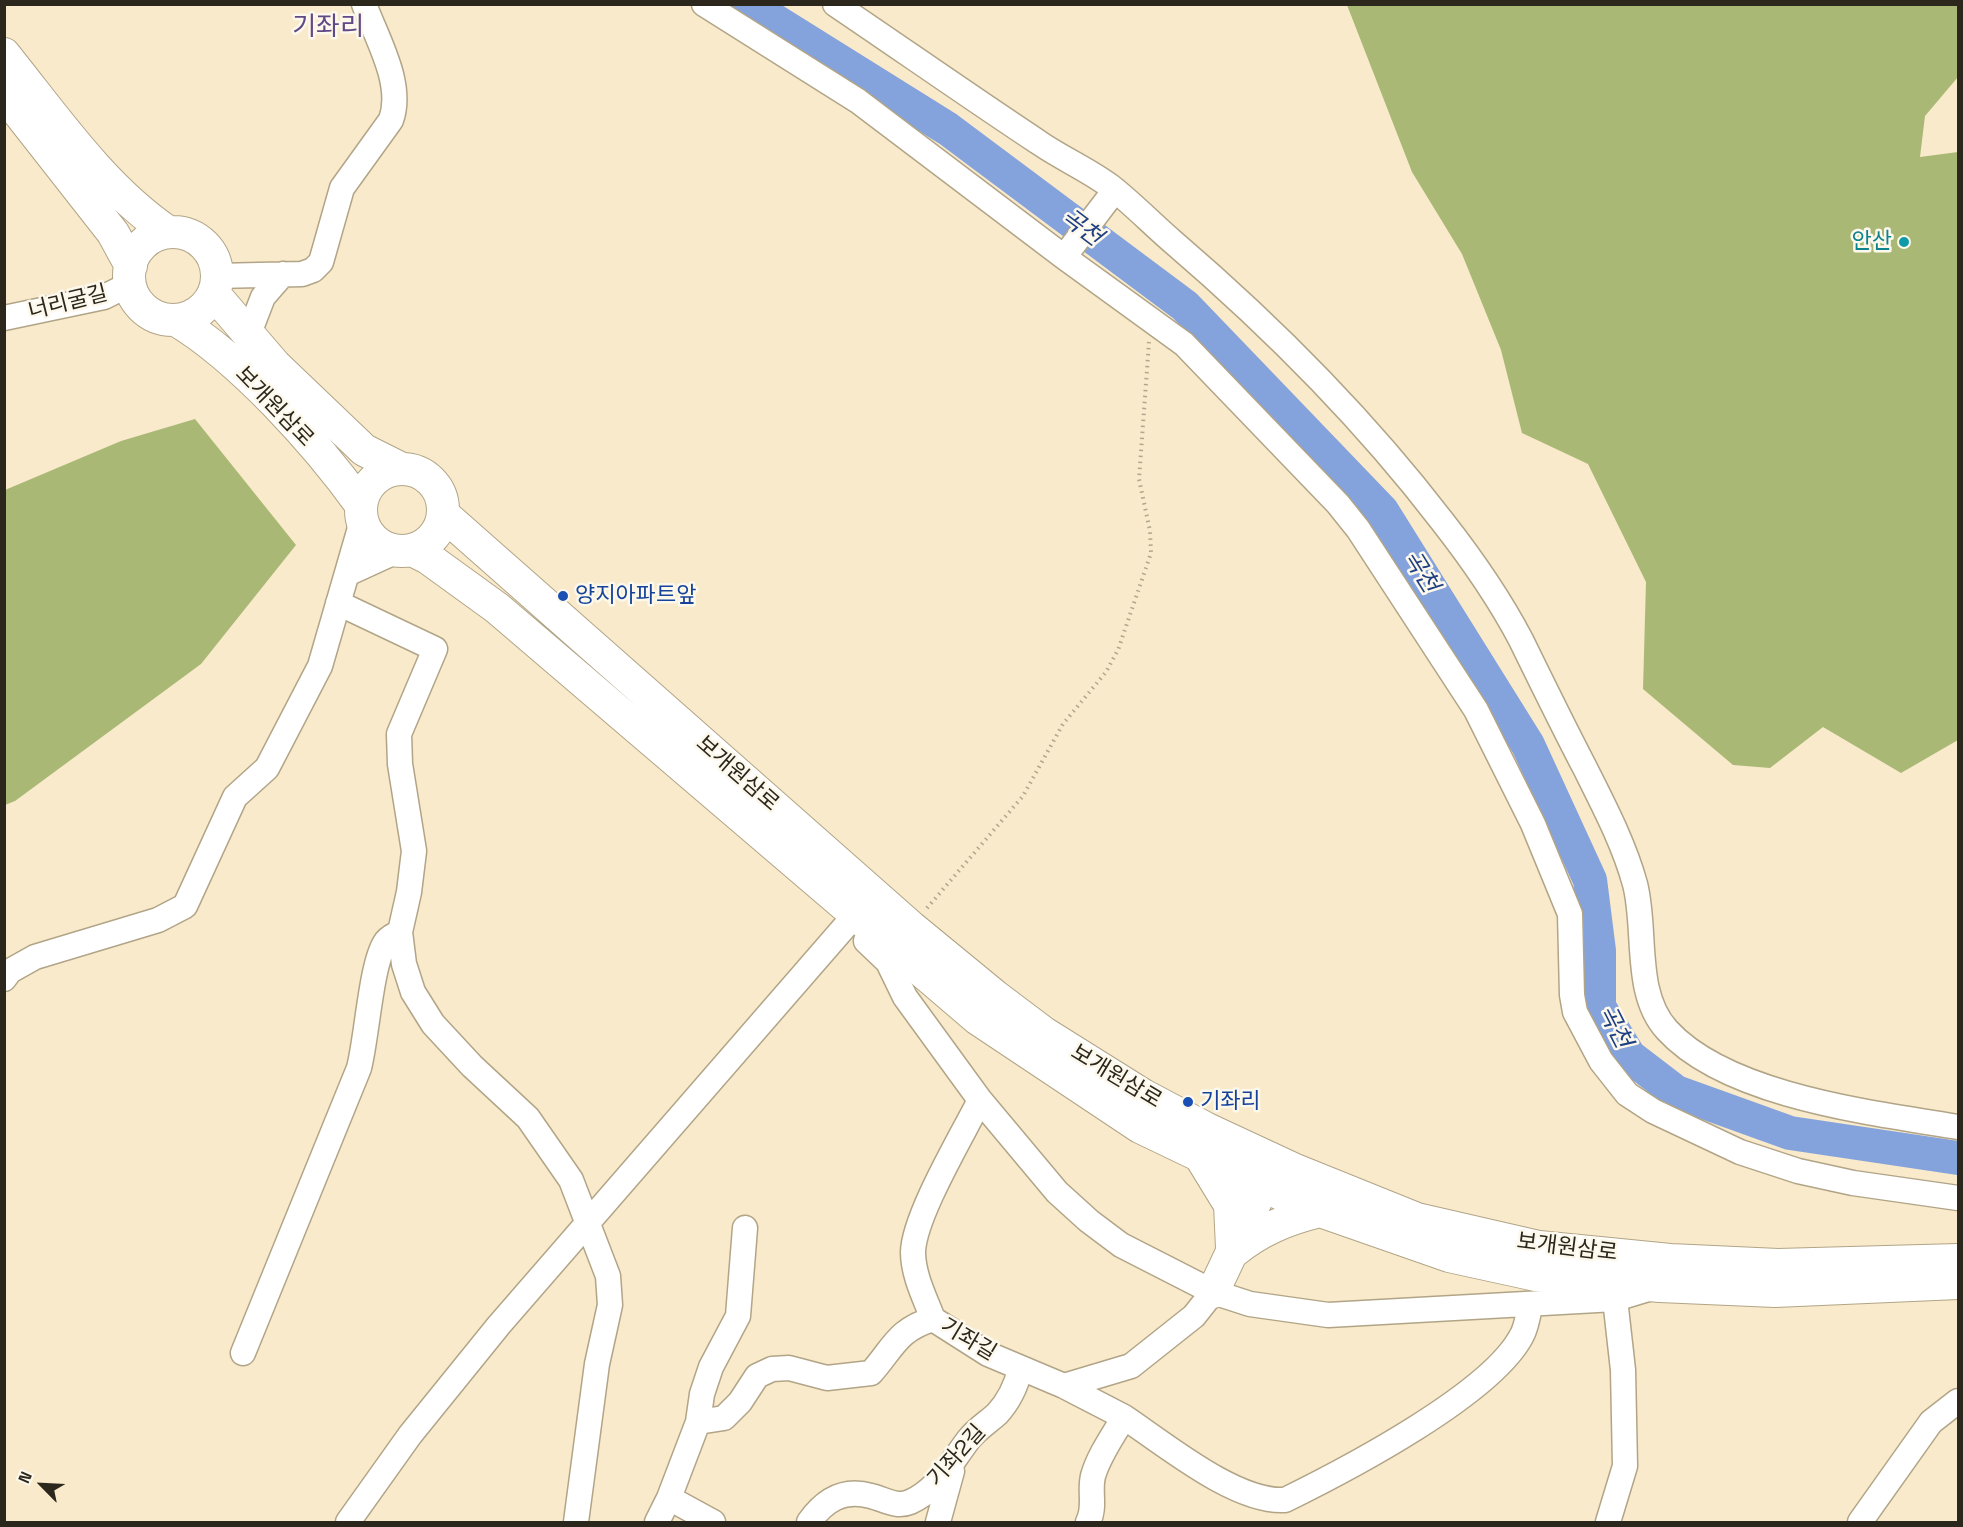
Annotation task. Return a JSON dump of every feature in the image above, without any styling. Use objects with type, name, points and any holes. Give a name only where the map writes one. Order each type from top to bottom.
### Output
[{"type":"main road","name":"보개원삼로","points":[[4,54],[81,149],[151,221],[168,232],[185,234],[201,242],[213,257],[215,285],[248,336],[364,450],[400,468],[417,471],[432,481],[441,496],[443,514],[457,529],[911,927],[1044,1033],[1143,1095],[1207,1129],[1320,1211],[1449,1256],[1536,1275],[1660,1286],[1774,1291],[1959,1283]]},
{"type":"main road","name":"보개원삼로","points":[[4,94],[123,248],[137,301],[150,314],[176,320],[216,348],[282,411],[342,478],[361,513],[371,538],[387,549],[405,551],[428,558],[497,608],[850,919],[978,1019],[1140,1128],[1200,1156],[1269,1173],[1417,1219],[1539,1247],[1670,1260],[1768,1265],[1959,1260]]},
{"type":"main road","points":[[130,275],[144,244],[168,232]]},
{"type":"main road","points":[[176,320],[202,310],[215,285]]},
{"type":"main road","points":[[361,513],[364,492],[375,478],[400,468]]},
{"type":"main road","points":[[405,551],[432,538],[443,514]]},
{"type":"main road","points":[[1200,1156],[1230,1204],[1232,1253]]},
{"type":"main road","points":[[1213,1292],[1269,1173]]},
{"type":"main road","points":[[1232,1253],[1249,1239],[1274,1225],[1320,1211]]},
{"type":"street","points":[[215,285],[283,274],[302,274],[321,262],[342,188],[392,120],[395,109],[396,99],[392,78],[364,4]]},
{"type":"street","points":[[704,4],[858,101],[1064,257],[1184,344],[1338,504],[1358,528],[1476,710],[1533,824],[1570,914],[1572,995],[1575,1012],[1601,1061],[1627,1094],[1653,1111],[1740,1152],[1798,1171],[1853,1183],[1959,1198]]},
{"type":"street","points":[[836,4],[1042,146],[1084,168],[1115,190],[1233,293],[1340,401],[1411,481],[1465,551],[1511,621],[1609,816],[1633,877],[1640,904],[1646,978],[1652,1007],[1663,1026],[1681,1045],[1706,1061],[1743,1078],[1834,1105],[1959,1127]]},
{"type":"street","points":[[1064,257],[1115,190]]},
{"type":"street","points":[[248,336],[263,297],[283,274]]},
{"type":"street","name":"너리굴길","points":[[4,318],[104,297],[130,275]]},
{"type":"street","points":[[4,980],[10,971],[35,957],[158,920],[185,906],[235,797],[267,768],[320,666],[349,573],[361,513]]},
{"type":"street","points":[[349,573],[405,551]]},
{"type":"street","points":[[338,603],[435,649],[399,734],[400,764],[414,851],[410,892],[400,932],[404,964],[412,992],[432,1024],[528,1119],[571,1179],[608,1276],[610,1305],[597,1364],[576,1522]]},
{"type":"street","points":[[348,1522],[410,1435],[586,1222],[850,919]]},
{"type":"street","name":"보개원삼로","points":[[850,919],[888,962],[905,997],[980,1100],[1058,1192],[1089,1221],[1121,1245],[1213,1292],[1251,1304],[1328,1315],[1615,1299],[1660,1286]]},
{"type":"street","points":[[243,1353],[359,1068],[366,1042],[379,954],[387,939],[400,932]]},
{"type":"street","points":[[933,1318],[915,1274],[913,1252],[918,1225],[980,1100]]},
{"type":"street","points":[[657,1522],[669,1498],[698,1422],[702,1394],[711,1367],[738,1316],[745,1228]]},
{"type":"street","points":[[1064,1386],[1131,1366],[1194,1316],[1213,1292]]},
{"type":"street","points":[[1608,1522],[1619,1488],[1625,1457],[1623,1370],[1615,1299]]},
{"type":"street","name":"기좌길","points":[[698,1422],[724,1418],[740,1402],[757,1376],[772,1369],[789,1368],[827,1378],[871,1373],[893,1342],[912,1325],[933,1318],[988,1354],[1020,1370],[1064,1386],[1124,1417],[1221,1483],[1269,1501],[1285,1500],[1451,1404],[1506,1358],[1522,1334],[1531,1304]]},
{"type":"street","name":"기좌2길","points":[[809,1522],[819,1508],[833,1497],[855,1493],[871,1496],[889,1504],[909,1503],[936,1484],[970,1437],[1004,1405],[1015,1388],[1020,1370]]},
{"type":"street","points":[[1860,1522],[1931,1422],[1959,1401]]},
{"type":"street","points":[[1088,1522],[1092,1514],[1093,1478],[1105,1448],[1124,1417]]},
{"type":"street","points":[[938,1522],[954,1462]]},
{"type":"street","points":[[669,1498],[713,1522]]},
{"type":"path","points":[[911,927],[1023,796],[1063,724],[1106,672],[1118,650],[1151,553],[1150,531],[1139,479],[1150,319]]},
{"type":"green space","points":[[1347,5],[1958,5],[1958,77],[1925,116],[1920,157],[1958,152],[1958,740],[1901,773],[1823,727],[1770,768],[1733,765],[1643,689],[1646,582],[1588,464],[1522,433],[1501,350],[1462,254],[1412,172]]},
{"type":"green space","points":[[195,419],[296,545],[201,664],[15,801],[5,805],[5,490],[121,441]]},
{"type":"waterway","name":"곡천","points":[[748,4],[948,129],[1185,306],[1382,511],[1528,745],[1590,880],[1599,951],[1599,1007],[1629,1056],[1676,1092],[1790,1133],[1958,1158]]},
{"type":"place","name":"안산","points":[[1904,242]]},
{"type":"place","name":"양지아파트앞","points":[[563,596]]},
{"type":"place","name":"기좌리","points":[[1188,1102]]},
{"type":"district","name":"기좌리","points":[[328,28]]}]
